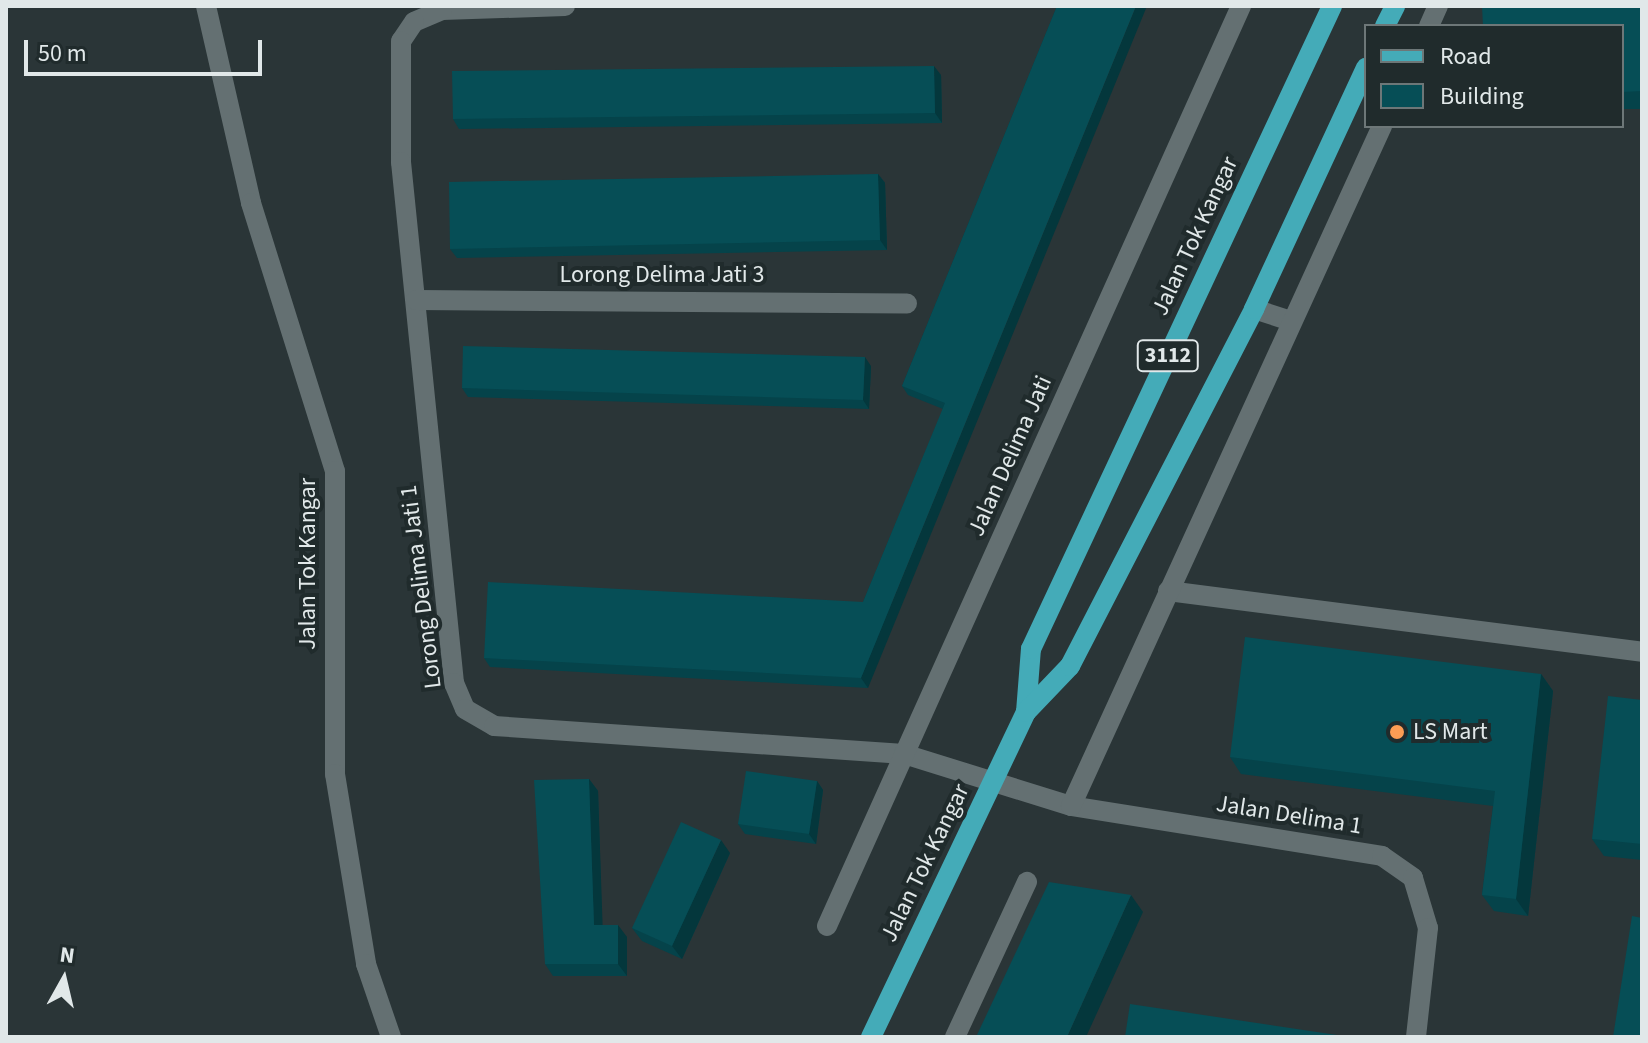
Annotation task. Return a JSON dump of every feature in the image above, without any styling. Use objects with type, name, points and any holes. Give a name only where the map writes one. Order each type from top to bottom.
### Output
[{"type":"main road","name":"Jalan Tok Kangar","points":[[1026,712],[1031,649],[1332,6]]},
{"type":"main road","points":[[1386,24],[1395,6]]},
{"type":"main road","name":"Jalan Tok Kangar","points":[[871,1037],[1026,712],[1070,666],[1254,309],[1364,72]]},
{"type":"street","name":"Jalan Tok Kangar","points":[[206,6],[251,203],[335,471],[335,774],[366,964],[391,1037]]},
{"type":"street","name":"Lorong Delima Jati 1","points":[[565,6],[442,10],[414,22],[401,41],[399,88],[416,300],[454,683],[465,709],[494,726],[904,754],[993,783]]},
{"type":"street","name":"Jalan Delima Jati","points":[[827,926],[1241,6]]},
{"type":"street","points":[[1071,806],[1290,321],[1381,128]]},
{"type":"street","name":"Lorong Delima Jati 3","points":[[416,300],[907,303]]},
{"type":"street","points":[[1254,309],[1290,321]]},
{"type":"street","points":[[1168,591],[1642,652]]},
{"type":"street","name":"Jalan Delima 1","points":[[993,783],[1071,806],[1382,856],[1413,878],[1428,928],[1416,1037]]},
{"type":"street","points":[[955,1037],[1027,882]]},
{"type":"building","points":[[1057,6],[1136,6],[861,678],[484,658],[488,582],[863,602],[945,403],[902,386]]},
{"type":"building","points":[[1482,6],[1642,6],[1642,91],[1624,92],[1624,24],[1483,24]]},
{"type":"building","points":[[934,66],[935,113],[453,119],[452,71]]},
{"type":"building","points":[[878,174],[880,240],[450,249],[449,182]]},
{"type":"building","points":[[463,346],[865,357],[863,400],[462,388]]},
{"type":"building","name":"LS Mart","points":[[1245,637],[1541,674],[1516,899],[1482,895],[1495,791],[1230,757]]},
{"type":"building","points":[[1608,696],[1642,700],[1642,844],[1592,839]]},
{"type":"building","points":[[746,771],[817,781],[809,834],[738,824]]},
{"type":"building","points":[[589,779],[594,925],[618,925],[618,964],[545,964],[534,780]]},
{"type":"building","points":[[681,822],[721,840],[672,946],[632,928]]},
{"type":"building","points":[[1049,882],[1131,895],[1067,1037],[976,1037]]},
{"type":"building","points":[[1632,916],[1642,918],[1642,1037],[1613,1037]]},
{"type":"building","points":[[1130,1004],[1337,1035],[1337,1037],[1125,1037]]},
{"type":"place","name":"LS Mart","points":[[1397,732]]}]
